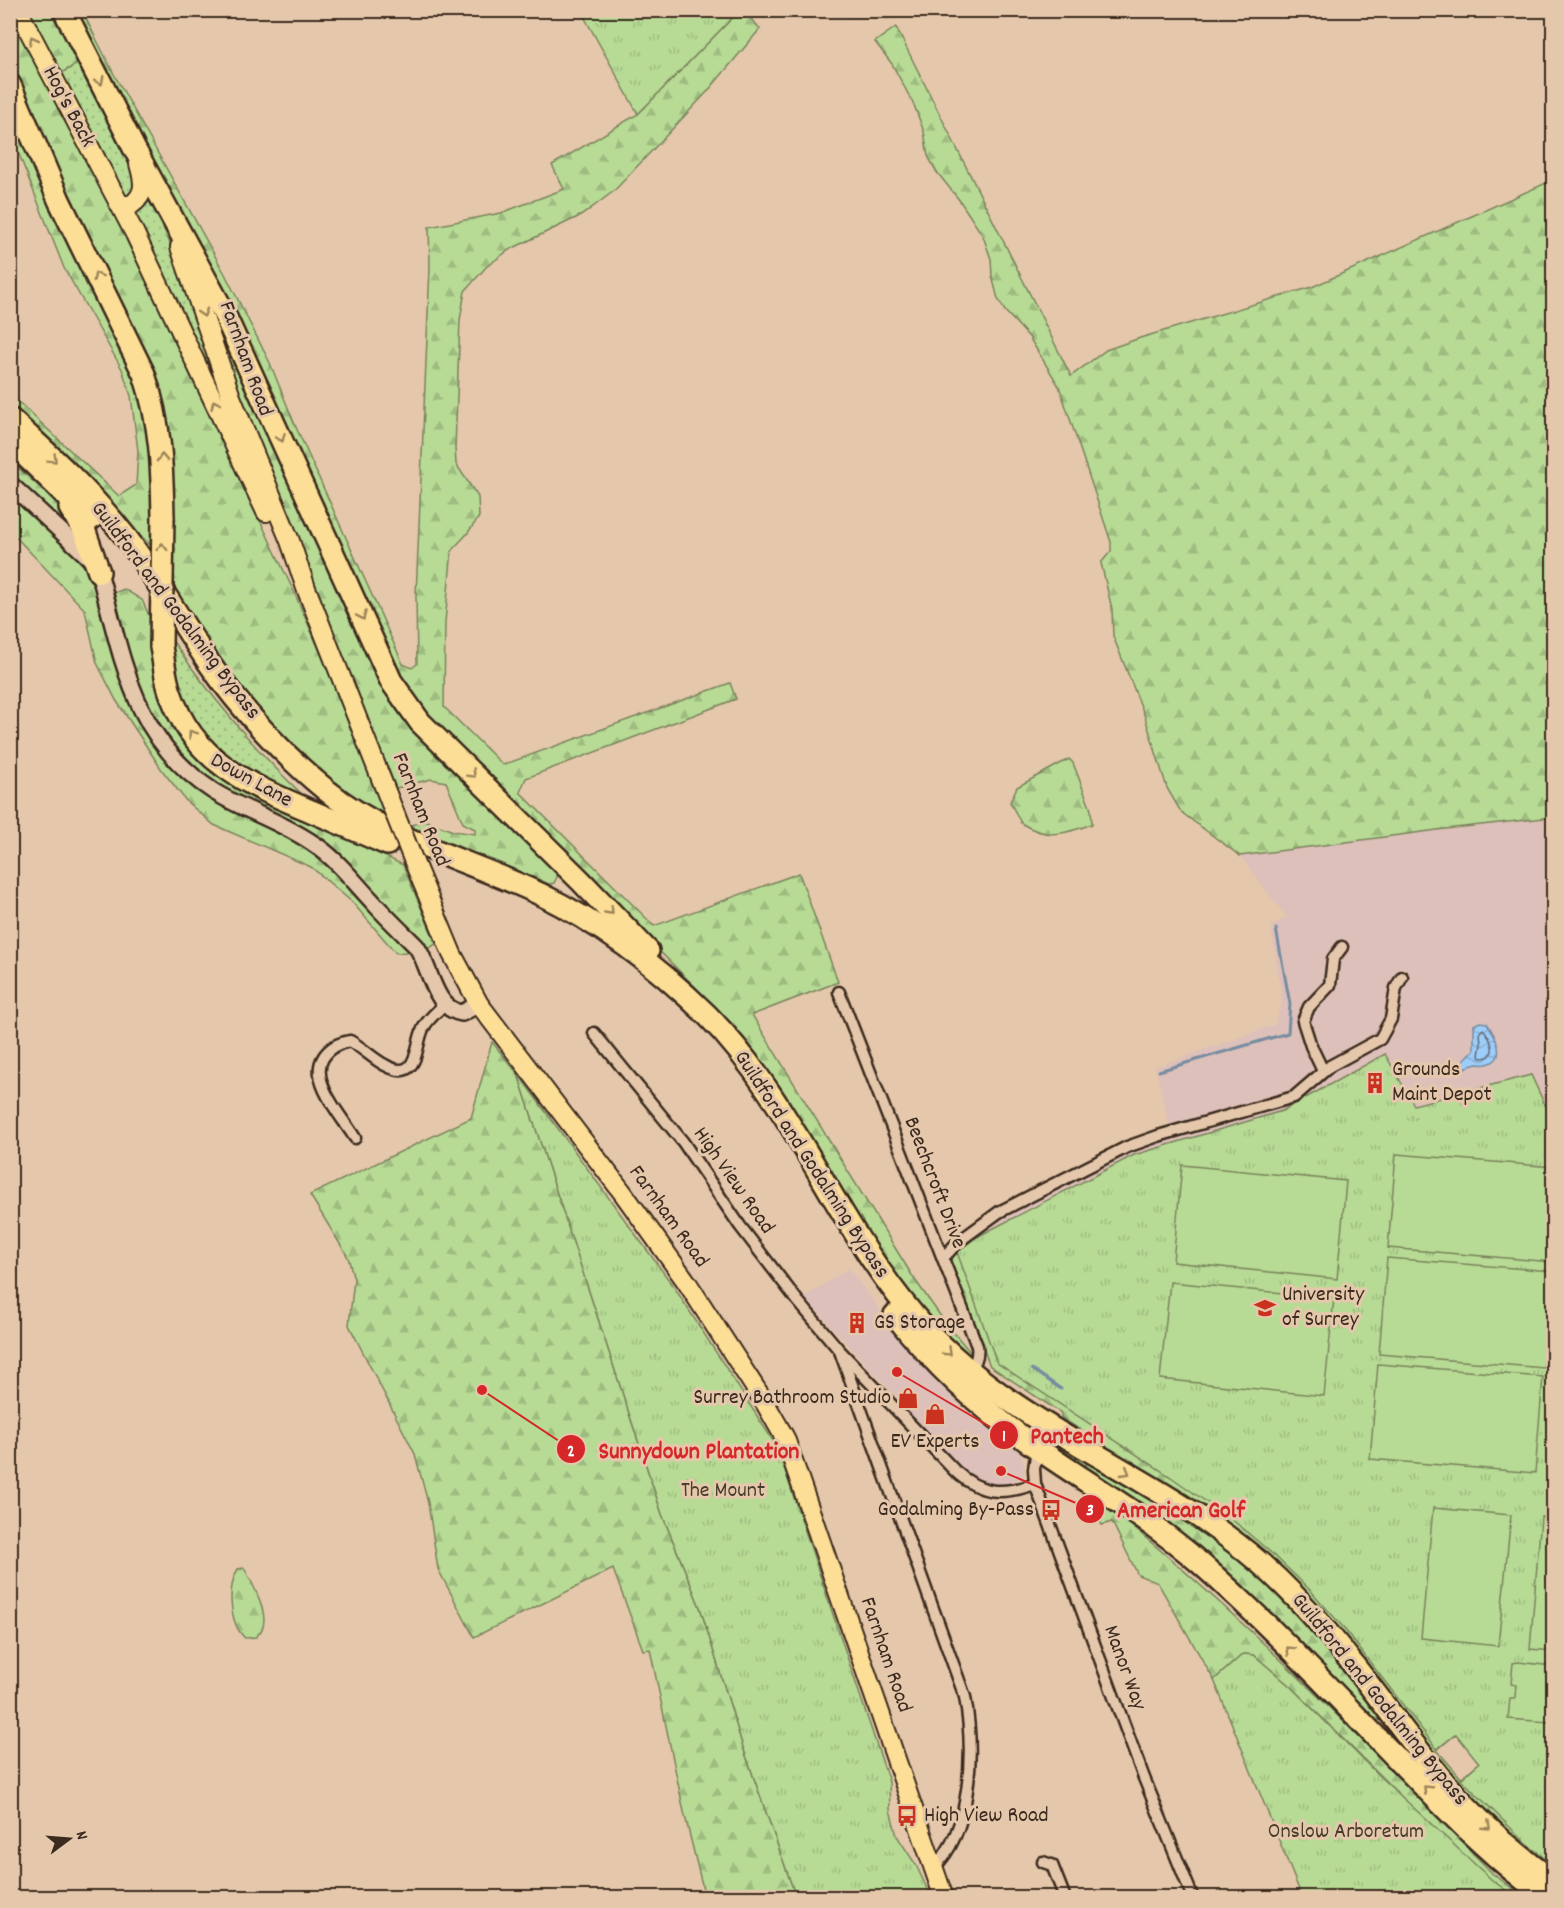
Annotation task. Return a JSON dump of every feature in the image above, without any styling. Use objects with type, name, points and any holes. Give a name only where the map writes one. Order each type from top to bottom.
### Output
[{"type":"highway","name":"Hog's Back","points":[[64,10],[134,148],[225,317],[391,681],[420,722],[628,929],[692,1002]]},
{"type":"highway","points":[[10,85],[59,200],[144,374],[153,401],[161,447],[163,517],[161,648],[168,684],[177,710],[193,736],[219,764],[248,783],[387,844]]},
{"type":"highway","name":"Guildford and Godalming Bypass","points":[[10,420],[80,485],[124,535],[222,681],[270,735],[320,785],[346,806],[390,831],[522,886],[569,910],[642,958],[692,1002],[727,1038],[768,1091],[848,1225],[893,1291],[998,1419],[1037,1448],[1144,1518],[1201,1564],[1463,1826],[1549,1898]]},
{"type":"highway","points":[[10,443],[78,519],[91,545],[99,572]]},
{"type":"highway","name":"Guildford and Godalming Bypass","points":[[10,443],[76,503],[122,555],[211,685],[276,758],[323,803],[387,844],[484,882],[550,913],[617,956],[649,981],[693,1021],[729,1060],[768,1114],[830,1221],[870,1281],[918,1343],[964,1378],[1022,1409],[1175,1501],[1217,1529],[1258,1561],[1293,1593],[1333,1637],[1438,1774],[1473,1813],[1517,1854],[1554,1882]]},
{"type":"main road","name":"Hog's Back","points":[[18,10],[119,203]]},
{"type":"main road","points":[[119,203],[127,206],[133,203],[144,188],[143,176],[134,148]]},
{"type":"main road","name":"Farnham Road","points":[[151,180],[183,255],[231,397],[452,954],[479,1004],[654,1237],[740,1363],[785,1438],[944,1898]]},
{"type":"main road","name":"Farnham Road","points":[[119,203],[281,546],[306,588]]},
{"type":"street","name":"Down Lane","points":[[10,484],[88,555],[99,572],[128,679],[141,712],[161,743],[184,768],[214,792],[292,830],[315,844],[336,861],[416,946],[445,1004]]},
{"type":"street","points":[[1323,1071],[1311,1046],[1304,1021],[1305,1014],[1330,985],[1333,959],[1342,946]]},
{"type":"street","points":[[943,1258],[958,1242],[999,1212],[1127,1147],[1289,1099],[1299,1093],[1323,1071],[1380,1039],[1391,1019],[1396,988],[1402,977]]},
{"type":"street","name":"Beechcroft Drive","points":[[839,992],[977,1346],[977,1359],[964,1378]]},
{"type":"street","points":[[356,1138],[321,1084],[318,1073],[320,1063],[326,1053],[340,1043],[350,1041],[386,1066],[405,1069],[414,1062],[418,1054],[423,1029],[445,1004],[452,1010],[462,1013],[479,1004]]},
{"type":"street","name":"High View Road","points":[[594,1033],[683,1142],[767,1263],[840,1351],[869,1381],[966,1480],[976,1486],[999,1492],[1013,1491],[1035,1484]]},
{"type":"street","name":"High View Road","points":[[840,1351],[965,1697],[968,1715],[969,1761],[963,1806],[948,1851],[933,1868]]},
{"type":"street","points":[[854,1389],[859,1384],[869,1381]]},
{"type":"street","name":"Manor Way","points":[[1037,1448],[1034,1469],[1035,1484],[1144,1778],[1193,1898]]},
{"type":"street","points":[[1043,1862],[1052,1865],[1065,1898]]},
{"type":"shaded area","name":"University of Surrey","points":[[1553,817],[1553,1865],[1461,1779],[1479,1763],[1456,1734],[1342,1626],[1276,1557],[997,1363],[952,1237],[1132,1146],[1171,1133],[1155,1067],[1274,1025],[1282,1001],[1271,927],[1286,917],[1240,856]]},
{"type":"shaded area","points":[[849,1268],[895,1330],[968,1414],[1020,1450],[1025,1470],[1023,1478],[997,1487],[984,1483],[962,1469],[912,1419],[904,1406],[804,1297]]},
{"type":"green space","points":[[23,11],[53,11],[77,64],[56,76]]},
{"type":"green space","points":[[68,11],[82,11],[115,76],[225,274],[270,363],[295,425],[403,664],[412,668],[417,664],[416,596],[430,267],[429,227],[501,213],[564,189],[552,165],[638,114],[739,11],[744,11],[760,29],[708,91],[614,191],[582,215],[509,250],[486,267],[465,291],[460,320],[455,448],[456,464],[478,497],[479,517],[452,550],[445,622],[444,707],[503,765],[730,683],[736,699],[526,778],[520,792],[654,926],[799,873],[838,982],[752,1015],[913,1277],[944,1321],[971,1353],[967,1355],[949,1339],[922,1309],[877,1250],[782,1091],[742,1036],[409,699]]},
{"type":"green space","points":[[581,11],[739,11],[638,114]]},
{"type":"green space","points":[[777,11],[884,11],[888,18]]},
{"type":"green space","points":[[11,14],[111,206],[294,592],[384,813],[372,814],[313,767],[251,701],[219,660],[171,584],[170,470],[92,249],[11,63]]},
{"type":"green space","points":[[896,27],[1071,376],[1106,350],[1312,287],[1553,180],[1553,817],[1240,856],[1181,812],[1167,788],[1144,714],[1113,636],[1112,609],[1101,563],[1111,551],[1111,542],[1059,386],[1029,337],[1005,311],[998,299],[992,276],[991,259],[983,236],[960,201],[936,171],[928,156],[924,132],[914,105],[892,64],[875,42]]},
{"type":"green space","points":[[77,64],[136,175],[137,187],[125,201],[56,76]]},
{"type":"green space","points":[[10,100],[144,397],[154,476],[150,545],[71,463],[11,407],[11,395],[119,496],[136,485],[138,451],[131,396],[122,369],[64,268],[11,134]]},
{"type":"green space","points":[[148,193],[172,248],[282,544],[129,213]]},
{"type":"green space","points":[[197,281],[237,363],[224,370]]},
{"type":"green space","points":[[237,363],[360,624],[452,766],[556,873],[554,883],[549,884],[414,828],[412,825],[427,821],[453,831],[475,834],[475,829],[463,823],[446,782],[431,779],[396,788],[224,370]]},
{"type":"green space","points":[[11,462],[53,500],[67,517],[69,525],[61,540],[86,569],[99,599],[124,589],[142,600],[151,620],[152,659],[173,718],[301,815],[403,865],[436,944],[426,950],[396,953],[352,902],[311,867],[214,825],[187,802],[162,770],[116,700],[97,663],[85,610],[11,532]]},
{"type":"green space","points":[[170,637],[238,727],[276,769],[317,808],[225,760],[202,736],[178,691]]},
{"type":"green space","points":[[1069,759],[1073,763],[1091,810],[1092,824],[1056,834],[1039,832],[1021,823],[1010,802],[1017,787]]},
{"type":"green space","points":[[492,1042],[518,1074],[662,1514],[700,1607],[743,1747],[796,1897],[705,1897],[684,1812],[650,1649],[643,1650],[613,1569],[474,1637],[438,1569],[428,1503],[415,1454],[349,1325],[354,1279],[348,1257],[310,1195],[471,1118]]},
{"type":"green space","name":"University of Surrey","points":[[1385,1054],[1414,1105],[1531,1075],[1545,1105],[1554,1107],[1553,1865],[1527,1844],[1461,1779],[1479,1763],[1456,1734],[1437,1749],[1342,1626],[1276,1557],[1235,1522],[1171,1477],[997,1363],[957,1252],[975,1238],[1134,1155],[1282,1111]]},
{"type":"green space","name":"The Mount","points":[[518,1074],[674,1287],[777,1447],[889,1782],[890,1810],[897,1836],[916,1865],[931,1897],[796,1897],[743,1747],[700,1607],[662,1514]]},
{"type":"green space","points":[[1396,1154],[1553,1167],[1553,1262],[1388,1248]]},
{"type":"green space","points":[[1182,1165],[1346,1181],[1337,1279],[1173,1262]]},
{"type":"green space","points":[[959,1251],[1221,1496],[1456,1734],[1437,1750],[1461,1778],[1479,1763],[1553,1856],[1553,1872],[1525,1850],[1466,1792],[1341,1631],[1294,1580],[1259,1549],[1212,1513],[1124,1459],[1061,1417],[1061,1413],[990,1366],[949,1259]]},
{"type":"green space","points":[[1387,1258],[1552,1271],[1544,1368],[1379,1354]]},
{"type":"green space","points":[[1170,1282],[1334,1298],[1324,1396],[1160,1379]]},
{"type":"green space","points":[[1378,1364],[1543,1377],[1535,1473],[1370,1459]]},
{"type":"green space","points":[[1014,1412],[1090,1458],[1083,1470],[1065,1459],[1012,1415]]},
{"type":"green space","points":[[1090,1458],[1214,1537],[1287,1598],[1388,1720],[1368,1720],[1083,1470]]},
{"type":"green space","points":[[1107,1506],[1209,1592],[1306,1684],[1493,1874],[1524,1897],[1502,1897],[1291,1687],[1254,1655],[1243,1654],[1214,1680],[1158,1583],[1138,1575],[1112,1522],[1102,1525],[1099,1519]]},
{"type":"green space","points":[[1433,1508],[1511,1515],[1498,1646],[1421,1638]]},
{"type":"green space","points":[[1541,1517],[1553,1518],[1553,1651],[1530,1649]]},
{"type":"green space","points":[[244,1568],[259,1598],[264,1615],[262,1629],[256,1637],[245,1638],[236,1623],[231,1605],[234,1577],[238,1569]]},
{"type":"green space","name":"Onslow Arboretum","points":[[1243,1654],[1254,1655],[1291,1687],[1378,1775],[1492,1880],[1515,1897],[1302,1897],[1214,1680]]},
{"type":"green space","points":[[1513,1663],[1553,1666],[1553,1688],[1548,1687],[1547,1700],[1552,1701],[1550,1722],[1508,1719],[1510,1698],[1515,1698],[1516,1685],[1511,1684]]},
{"type":"water","points":[[1480,1022],[1487,1023],[1499,1052],[1494,1061],[1462,1069],[1461,1063],[1474,1050],[1474,1025]]},
{"type":"waterway","points":[[1159,1071],[1288,1033],[1290,1004],[1276,929]]},
{"type":"waterway","points":[[1032,1369],[1061,1389]]},
{"type":"place","name":"Grounds Maint Depot","points":[[1375,1083]]},
{"type":"place","name":"University of Surrey","points":[[1265,1308]]},
{"type":"place","name":"GS Storage","points":[[857,1323]]},
{"type":"place","name":"Pantech","points":[[897,1372]]},
{"type":"place","name":"Sunnydown Plantation","points":[[482,1390]]},
{"type":"place","name":"Surrey Bathroom Studio","points":[[908,1398]]},
{"type":"place","name":"EV Experts","points":[[935,1414]]},
{"type":"place","name":"American Golf","points":[[1001,1471]]},
{"type":"place","name":"Godalming By-Pass","points":[[1051,1510]]},
{"type":"place","name":"High View Road","points":[[907,1816]]}]
